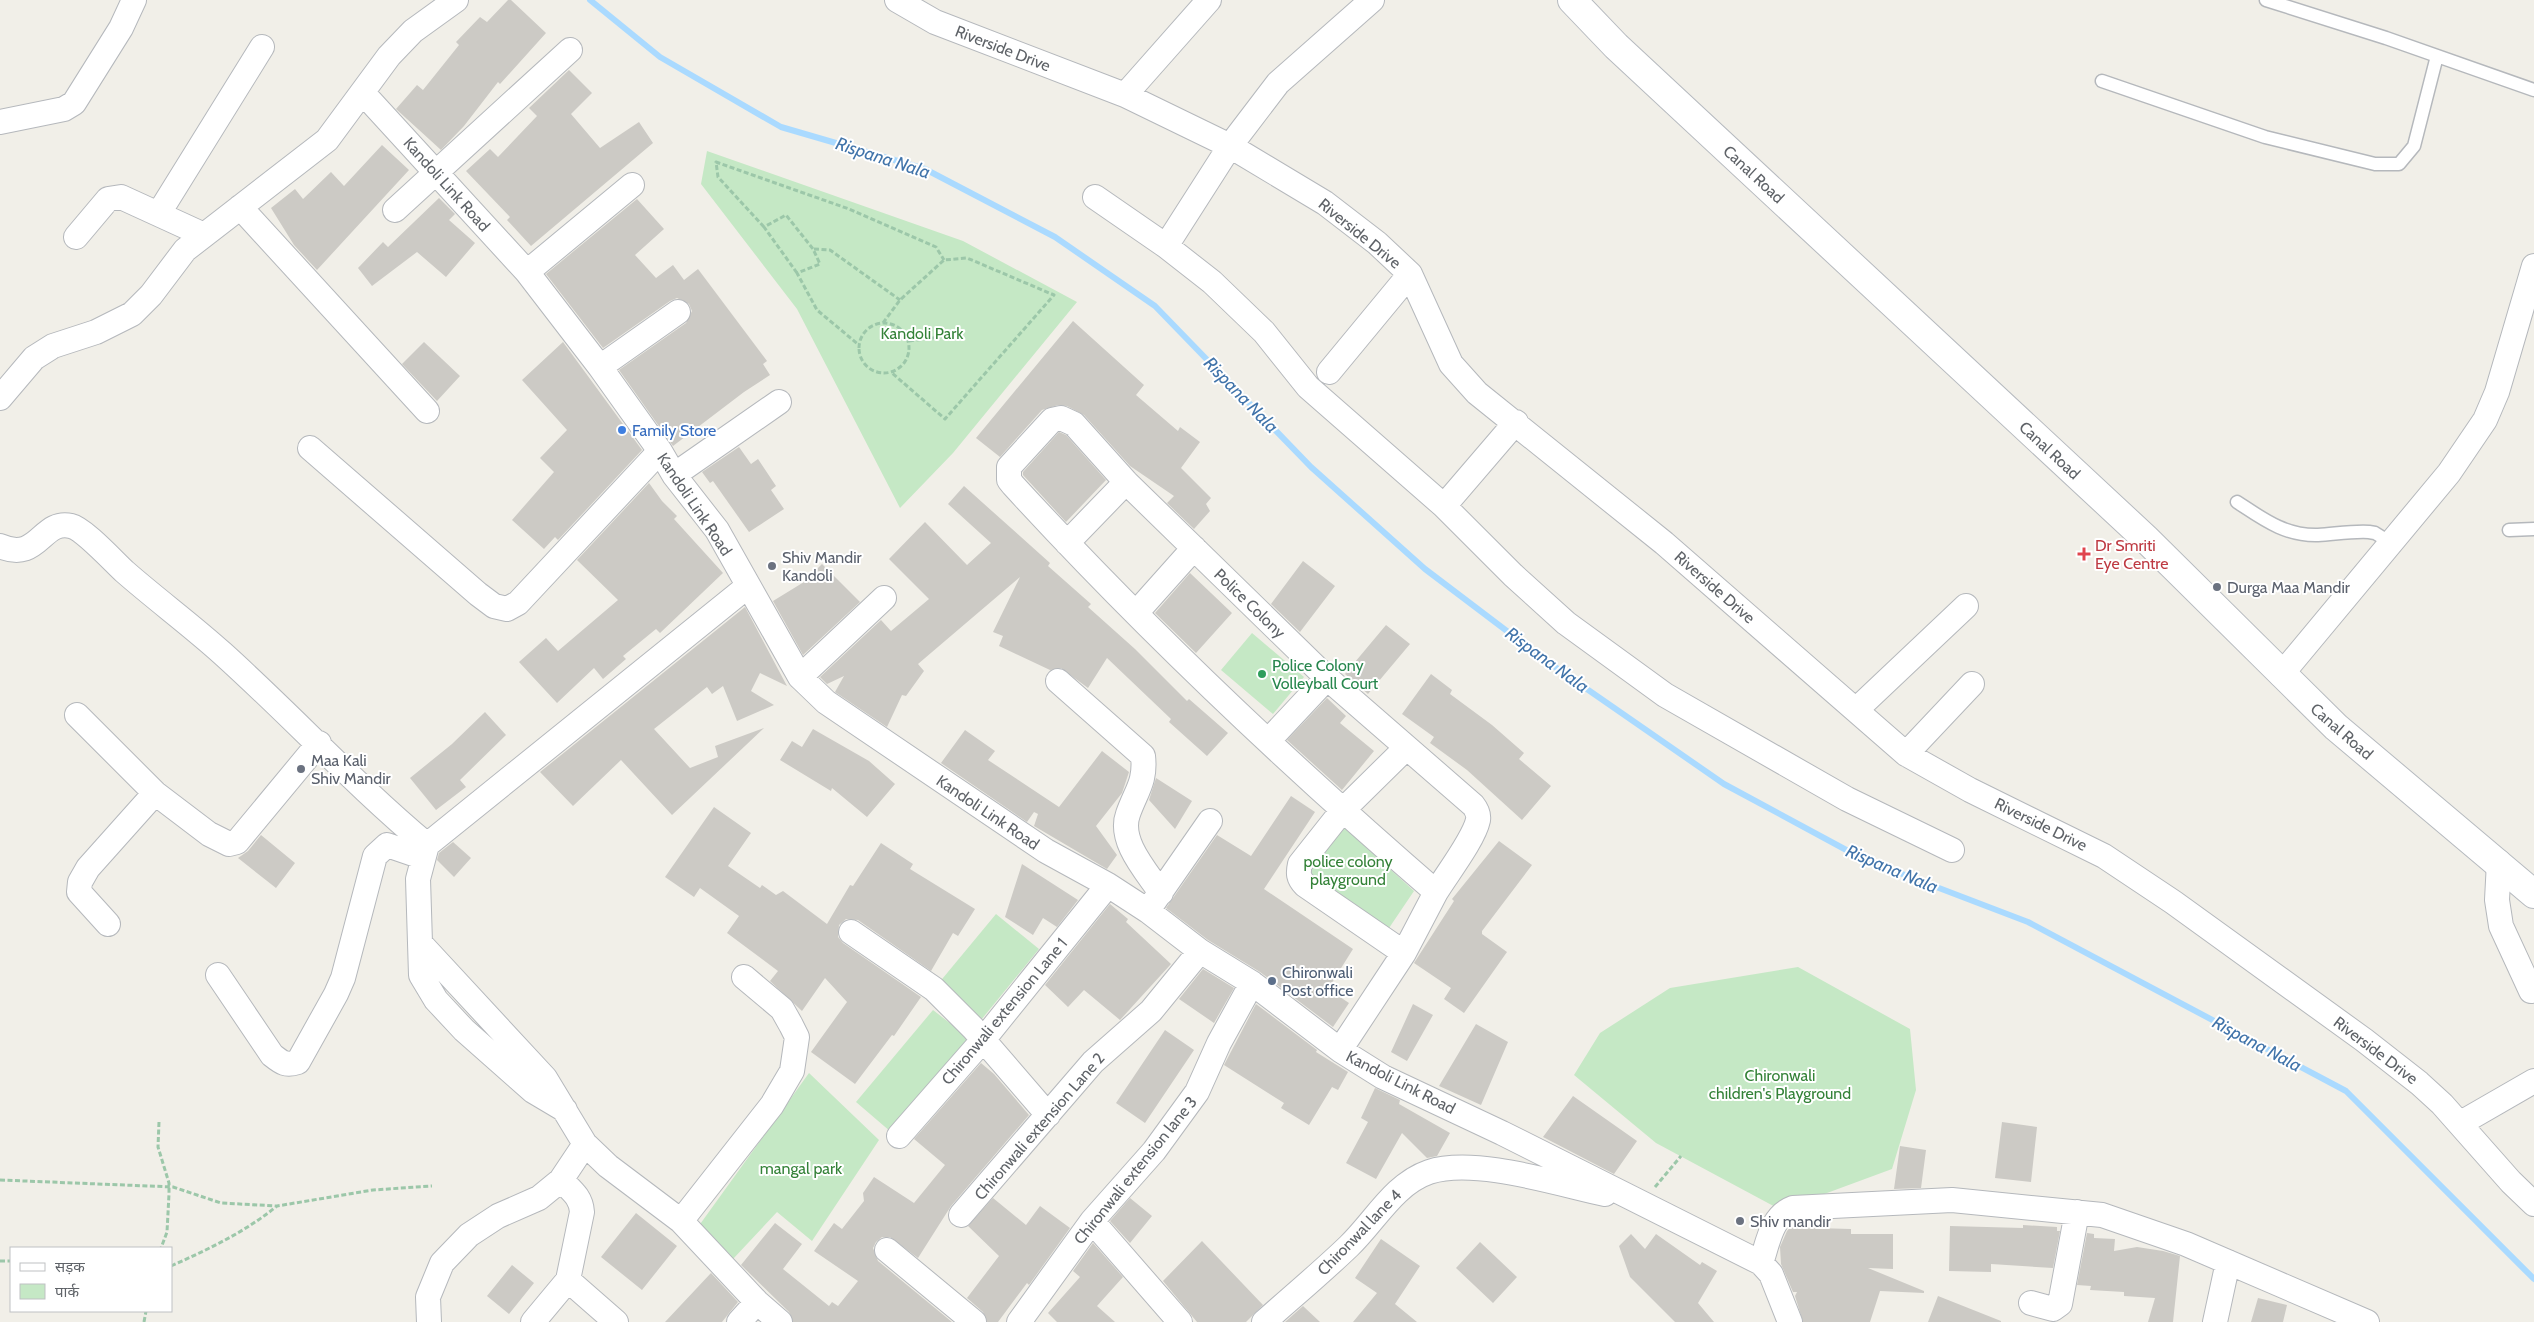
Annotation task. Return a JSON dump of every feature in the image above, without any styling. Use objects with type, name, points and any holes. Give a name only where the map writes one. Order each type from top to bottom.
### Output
[{"type":"street","points":[[0,122],[64,109],[74,103],[116,36],[134,0]]},
{"type":"street","points":[[0,398],[34,358],[47,350],[96,332],[132,314],[151,295],[185,250],[327,140],[389,56],[413,30],[456,0]]},
{"type":"street","name":"Riverside Drive","points":[[897,0],[934,22],[1125,95],[1230,146],[1325,203],[1378,243],[1410,274],[1451,364],[1478,393],[1664,543],[1906,754],[1970,790],[2104,856],[2364,1040],[2419,1083],[2461,1123],[2511,1182],[2534,1204]]},
{"type":"street","points":[[1125,95],[1209,0]]},
{"type":"street","points":[[1166,246],[1230,146],[1278,83],[1372,0]]},
{"type":"street","name":"Canal Road","points":[[1572,0],[1623,53],[2145,538],[2281,675],[2336,727],[2499,862],[2534,894]]},
{"type":"street","points":[[159,213],[262,47]]},
{"type":"street","points":[[395,210],[436,170],[570,50]]},
{"type":"street","name":"Kandoli Link Road","points":[[363,93],[436,170],[527,272],[600,367],[674,475],[717,530],[800,678],[826,702],[1046,851],[1108,885],[1154,902],[1200,951],[1252,983],[1340,1050],[1383,1076],[1502,1133],[1761,1263],[1771,1274],[1790,1322]]},
{"type":"street","points":[[527,272],[632,185]]},
{"type":"street","points":[[76,237],[108,199],[121,197],[204,235]]},
{"type":"street","points":[[1094,197],[1166,246],[1212,282],[1264,332],[1308,387],[1444,506],[1566,623],[1665,695],[1847,799],[1952,850]]},
{"type":"street","points":[[240,207],[427,411]]},
{"type":"street","points":[[2281,675],[2449,473],[2485,420],[2497,392],[2534,266]]},
{"type":"street","points":[[1329,372],[1410,274]]},
{"type":"street","points":[[600,367],[678,312]]},
{"type":"street","points":[[674,475],[779,402]]},
{"type":"street","name":"Police Colony","points":[[1067,543],[1013,484],[1008,474],[1009,467],[1052,420],[1061,418],[1074,424],[1126,482],[1327,678],[1478,811],[1478,819],[1474,831],[1436,892]]},
{"type":"street","points":[[1444,506],[1516,422]]},
{"type":"street","points":[[310,448],[478,594],[494,606],[506,609],[518,603],[660,452]]},
{"type":"street","points":[[1126,482],[1067,543],[1136,614],[1342,811],[1436,892],[1404,953],[1340,1050]]},
{"type":"street","points":[[0,546],[10,551],[28,550],[45,534],[58,527],[70,526],[83,532],[124,571],[221,652],[319,743],[396,819],[424,851]]},
{"type":"street","points":[[1136,614],[1194,548]]},
{"type":"street","points":[[748,586],[424,851],[418,879],[421,975],[436,1000],[464,1030],[534,1092],[565,1110],[585,1144],[608,1166],[681,1221],[757,1302],[780,1322]]},
{"type":"street","points":[[800,678],[884,598]]},
{"type":"street","points":[[1857,710],[1966,606]]},
{"type":"street","points":[[1269,740],[1327,678]]},
{"type":"street","points":[[1058,680],[1143,756],[1143,780],[1127,815],[1125,828],[1154,902]]},
{"type":"street","points":[[1906,754],[1972,684]]},
{"type":"street","points":[[77,715],[155,793],[209,834],[229,844],[237,842],[319,743]]},
{"type":"street","points":[[1404,953],[1300,880],[1298,872],[1300,864],[1342,811],[1406,748]]},
{"type":"street","points":[[108,924],[79,892],[80,882],[88,868],[155,793]]},
{"type":"street","points":[[1154,902],[1210,821]]},
{"type":"street","points":[[218,975],[272,1055],[282,1064],[289,1065],[298,1062],[343,978],[375,856],[387,845],[424,851]]},
{"type":"street","points":[[2499,862],[2497,900],[2502,926],[2531,991]]},
{"type":"street","name":"Chironwali extension Lane 1","points":[[899,1136],[983,1040],[1108,885]]},
{"type":"street","points":[[851,932],[934,989],[983,1040],[1048,1115]]},
{"type":"street","name":"Chironwali extension Lane 2","points":[[962,1215],[1092,1062],[1152,1011],[1200,951]]},
{"type":"street","points":[[681,1221],[772,1104],[792,1071],[797,1037],[791,1024],[782,1009],[744,977]]},
{"type":"street","name":"Chironwali extension lane 3","points":[[1019,1322],[1092,1221],[1154,1151],[1197,1092],[1218,1043],[1252,983]]},
{"type":"street","points":[[2461,1123],[2534,1081]]},
{"type":"street","points":[[430,1322],[428,1297],[442,1263],[469,1235],[498,1216],[538,1198],[561,1180],[585,1144]]},
{"type":"street","name":"Chironwal lane 4","points":[[1264,1322],[1350,1245],[1403,1186],[1429,1172],[1453,1168],[1480,1169],[1521,1175],[1642,1203]]},
{"type":"street","points":[[533,1322],[568,1280],[582,1212],[579,1197],[561,1180]]},
{"type":"street","points":[[1761,1263],[1777,1219],[1783,1212],[1792,1208],[1952,1200],[2077,1212],[2102,1215],[2186,1244],[2228,1262],[2323,1313],[2367,1322]]},
{"type":"street","points":[[2032,1303],[2054,1309],[2060,1304],[2077,1212]]},
{"type":"street","points":[[1092,1221],[1180,1322]]},
{"type":"street","points":[[887,1250],[974,1322]]},
{"type":"street","points":[[2215,1322],[2228,1262]]},
{"type":"street","points":[[568,1280],[616,1322]]},
{"type":"street","points":[[739,1322],[757,1302]]},
{"type":"lane","points":[[2266,0],[2534,90]]},
{"type":"lane","points":[[2102,81],[2265,137],[2389,166],[2399,164],[2414,146],[2437,56]]},
{"type":"lane","points":[[2237,502],[2272,526],[2288,532],[2316,535],[2369,532],[2391,544]]},
{"type":"lane","points":[[2509,530],[2534,529]]},
{"type":"path","points":[[859,344],[817,310],[797,273],[764,227],[718,177],[716,162],[858,212],[936,247],[944,260]]},
{"type":"path","points":[[764,227],[786,215],[813,249],[820,264],[797,273]]},
{"type":"path","points":[[813,249],[830,250],[900,300]]},
{"type":"path","points":[[882,323],[899,328],[909,341],[908,357],[899,369],[892,373],[884,374],[868,368],[862,361],[859,344],[867,329],[882,323],[900,300],[944,260],[966,258],[1054,295],[945,419],[892,373]]},
{"type":"path","points":[[909,341],[940,337]]},
{"type":"path","points":[[159,1122],[158,1147],[169,1187],[167,1232],[161,1247]]},
{"type":"path","points":[[1642,1203],[1681,1156]]},
{"type":"path","points":[[0,1180],[169,1187],[221,1202],[277,1206],[373,1190],[432,1186]]},
{"type":"path","points":[[172,1266],[211,1248],[245,1229],[277,1206]]},
{"type":"green space","name":"Kandoli Park","points":[[707,151],[963,241],[1077,302],[953,453],[900,508],[797,309],[701,184]]},
{"type":"green space","name":"Police Colony Volleyball Court","points":[[1252,633],[1304,677],[1273,714],[1221,670]]},
{"type":"green space","name":"police colony playground","points":[[1343,826],[1414,891],[1387,931],[1305,877]]},
{"type":"green space","points":[[996,914],[1039,949],[981,1020],[938,984]]},
{"type":"green space","name":"Chironwali children's Playground","points":[[1798,967],[1910,1029],[1916,1090],[1892,1169],[1781,1210],[1656,1143],[1574,1075],[1600,1033],[1670,988]]},
{"type":"green space","points":[[933,1010],[969,1038],[891,1132],[856,1102]]},
{"type":"green space","name":"mangal park","points":[[809,1073],[879,1140],[812,1241],[777,1212],[733,1259],[698,1227]]},
{"type":"building","points":[[508,0],[511,0],[546,33],[500,84],[498,82],[464,126],[441,150],[396,109],[417,85],[423,90],[459,45],[456,42],[480,17],[487,22]]},
{"type":"building","points":[[569,70],[592,93],[571,114],[600,148],[639,122],[653,143],[531,246],[507,220],[510,217],[466,171],[490,149],[498,157],[537,116],[529,108]]},
{"type":"building","points":[[382,145],[409,170],[317,270],[294,245],[271,208],[295,189],[303,199],[331,172],[344,186]]},
{"type":"building","points":[[439,198],[455,214],[449,220],[475,243],[446,277],[417,252],[372,286],[358,268],[383,242],[388,247]]},
{"type":"building","points":[[637,199],[664,229],[635,255],[656,278],[673,265],[684,280],[698,269],[767,361],[763,364],[770,375],[744,392],[673,446],[619,370],[686,323],[692,311],[689,304],[677,298],[670,301],[603,348],[546,274]]},
{"type":"building","points":[[1073,321],[1144,385],[1136,395],[1178,431],[1180,427],[1200,442],[1181,468],[1211,498],[1206,504],[1210,511],[1194,529],[1167,503],[1174,496],[1130,466],[1084,415],[1067,406],[1058,405],[1042,410],[1000,457],[976,438]]},
{"type":"building","points":[[424,342],[460,376],[437,401],[402,364]]},
{"type":"building","points":[[563,342],[642,450],[558,540],[555,537],[544,549],[512,520],[554,472],[540,458],[567,430],[522,380]]},
{"type":"building","points":[[1059,432],[1066,435],[1106,480],[1066,522],[1023,475],[1023,472]]},
{"type":"building","points":[[739,447],[751,464],[758,459],[776,486],[771,490],[784,509],[749,532],[713,481],[710,483],[702,472]]},
{"type":"building","points":[[649,483],[662,501],[677,516],[674,519],[723,573],[660,633],[656,629],[623,656],[626,659],[603,679],[594,668],[557,703],[519,662],[546,638],[558,651],[618,600],[577,560]]},
{"type":"building","points":[[964,486],[1050,563],[1048,566],[1091,604],[1088,607],[1135,649],[1187,701],[1189,699],[1228,733],[1207,756],[1169,722],[1171,719],[1107,658],[1088,688],[1061,668],[1050,670],[999,646],[1003,636],[993,632],[1020,577],[918,664],[924,671],[906,696],[902,695],[887,727],[835,692],[844,676],[827,684],[820,677],[881,620],[891,631],[929,599],[889,559],[925,522],[967,565],[991,543],[948,504]]},
{"type":"building","points":[[1303,561],[1335,586],[1300,632],[1271,604]]},
{"type":"building","points":[[822,564],[860,602],[803,655],[773,601],[804,582]]},
{"type":"building","points":[[1190,573],[1232,613],[1196,653],[1155,613]]},
{"type":"building","points":[[745,607],[787,686],[760,673],[751,691],[774,705],[737,721],[723,686],[712,694],[707,687],[654,729],[690,768],[718,757],[715,746],[764,728],[672,815],[621,760],[573,806],[540,772]]},
{"type":"building","points":[[1386,625],[1410,644],[1368,694],[1345,674]]},
{"type":"building","points":[[1431,674],[1452,690],[1450,694],[1492,725],[1524,753],[1519,759],[1551,786],[1522,820],[1467,770],[1430,743],[1434,737],[1402,714]]},
{"type":"building","points":[[1327,698],[1346,716],[1340,723],[1374,751],[1342,790],[1287,740]]},
{"type":"building","points":[[485,712],[506,735],[460,780],[466,787],[436,810],[410,778],[452,744]]},
{"type":"building","points":[[813,729],[869,761],[895,784],[867,817],[832,788],[831,791],[780,760],[792,741],[802,747]]},
{"type":"building","points":[[965,730],[995,751],[988,760],[1059,807],[1102,751],[1129,772],[1122,793],[1096,826],[1117,855],[1107,869],[1034,826],[1038,814],[1034,812],[1027,822],[941,763]]},
{"type":"building","points":[[1156,778],[1192,801],[1175,829],[1149,800]]},
{"type":"building","points":[[1291,796],[1315,812],[1264,889],[1353,949],[1328,989],[1349,1003],[1333,1027],[1260,972],[1208,940],[1166,908],[1217,835],[1251,856]]},
{"type":"building","points":[[714,807],[751,833],[728,866],[760,888],[762,885],[776,895],[783,891],[827,924],[850,885],[853,886],[881,843],[913,864],[910,869],[975,909],[958,936],[953,933],[931,971],[858,920],[846,919],[839,925],[838,937],[843,943],[921,997],[894,1036],[892,1035],[855,1084],[811,1052],[847,1002],[825,978],[802,1011],[770,981],[778,971],[727,933],[739,916],[700,888],[694,897],[665,877]]},
{"type":"building","points":[[261,835],[295,863],[276,888],[238,858],[248,851]]},
{"type":"building","points":[[1499,841],[1532,865],[1482,931],[1482,934],[1507,952],[1464,1013],[1444,999],[1451,988],[1414,963],[1454,901],[1452,899]]},
{"type":"building","points":[[453,842],[471,858],[454,877],[437,860],[439,853]]},
{"type":"building","points":[[1022,864],[1078,900],[1057,927],[1043,918],[1033,935],[1005,917]]},
{"type":"building","points":[[1110,904],[1128,919],[1126,922],[1171,964],[1120,1020],[1084,990],[1068,1007],[1045,985]]},
{"type":"building","points":[[1203,969],[1234,988],[1214,1023],[1179,999]]},
{"type":"building","points":[[1256,1004],[1317,1050],[1316,1052],[1348,1072],[1338,1090],[1332,1087],[1309,1125],[1281,1108],[1284,1103],[1224,1065]]},
{"type":"building","points":[[1413,1004],[1433,1015],[1407,1061],[1391,1052]]},
{"type":"building","points":[[1476,1024],[1508,1042],[1481,1105],[1439,1086]]},
{"type":"building","points":[[1165,1030],[1194,1050],[1145,1123],[1116,1103]]},
{"type":"building","points":[[981,1063],[994,1074],[1029,1115],[951,1206],[918,1258],[890,1237],[882,1237],[873,1248],[878,1261],[952,1322],[793,1322],[789,1312],[741,1265],[775,1223],[802,1244],[783,1269],[829,1306],[832,1302],[838,1306],[858,1281],[814,1251],[834,1223],[842,1229],[864,1201],[863,1193],[874,1177],[914,1203],[945,1165],[914,1139]]},
{"type":"building","points":[[1375,1088],[1400,1100],[1399,1104],[1450,1133],[1437,1156],[1427,1158],[1402,1133],[1376,1179],[1346,1163],[1368,1122],[1361,1118]]},
{"type":"building","points":[[1573,1096],[1637,1141],[1614,1174],[1543,1137]]},
{"type":"building","points":[[2002,1122],[2037,1127],[2031,1182],[1995,1178]]},
{"type":"building","points":[[1900,1146],[1926,1150],[1921,1188],[1894,1189]]},
{"type":"building","points":[[993,1198],[1026,1225],[1040,1206],[1070,1228],[1029,1285],[1027,1283],[998,1322],[987,1322],[983,1312],[967,1298],[999,1256],[968,1226]]},
{"type":"building","points":[[1130,1198],[1152,1216],[1130,1243],[1110,1221]]},
{"type":"building","points":[[636,1213],[677,1246],[642,1290],[601,1257]]},
{"type":"building","points":[[1815,1221],[1815,1228],[1851,1229],[1851,1234],[1893,1234],[1893,1269],[1868,1268],[1924,1291],[1924,1293],[1880,1291],[1870,1322],[1803,1322],[1795,1296],[1797,1292],[1793,1292],[1781,1264],[1780,1247],[1787,1231],[1794,1223]]},
{"type":"building","points":[[2023,1225],[2057,1227],[2057,1231],[2060,1231],[2053,1268],[1991,1264],[1991,1272],[1949,1271],[1950,1226],[2023,1228]]},
{"type":"building","points":[[2087,1233],[2094,1234],[2094,1238],[2115,1239],[2114,1251],[2137,1247],[2180,1256],[2173,1322],[2148,1322],[2155,1298],[2124,1296],[2124,1292],[2090,1290],[2091,1286],[2077,1285]]},
{"type":"building","points":[[1631,1234],[1645,1249],[1656,1234],[1700,1265],[1702,1262],[1717,1271],[1698,1303],[1714,1322],[1675,1322],[1630,1277],[1619,1246]]},
{"type":"building","points":[[1381,1239],[1420,1266],[1395,1304],[1417,1322],[1353,1322],[1377,1293],[1355,1278]]},
{"type":"building","points":[[1202,1241],[1263,1305],[1246,1322],[1197,1322],[1163,1281]]},
{"type":"building","points":[[1480,1242],[1517,1277],[1493,1303],[1456,1268]]},
{"type":"building","points":[[1093,1243],[1123,1277],[1097,1306],[1115,1322],[1057,1322],[1048,1313],[1080,1277],[1073,1271]]},
{"type":"building","points":[[512,1265],[534,1283],[509,1314],[487,1296]]},
{"type":"building","points":[[711,1273],[738,1302],[722,1322],[665,1322]]},
{"type":"building","points":[[1938,1296],[2001,1321],[2001,1322],[1928,1322]]},
{"type":"building","points":[[2258,1298],[2287,1305],[2283,1322],[2251,1322]]},
{"type":"building","points":[[1303,1306],[1320,1322],[1285,1322]]},
{"type":"waterway","name":"Rispana Nala","points":[[590,0],[660,57],[781,127],[925,169],[1055,237],[1155,306],[1311,467],[1425,569],[1545,660],[1724,784],[1863,859],[2028,922],[2346,1091],[2534,1279]]},
{"type":"place","name":"Family Store","points":[[622,430]]},
{"type":"place","name":"Dr Smriti Eye Centre","points":[[2084,554]]},
{"type":"place","name":"Shiv Mandir Kandoli","points":[[772,566]]},
{"type":"place","name":"Durga Maa Mandir","points":[[2217,587]]},
{"type":"place","name":"Police Colony Volleyball Court","points":[[1262,674]]},
{"type":"place","name":"Maa Kali Shiv Mandir","points":[[301,769]]},
{"type":"place","name":"Chironwali Post office","points":[[1272,981]]},
{"type":"place","name":"Shiv mandir","points":[[1740,1221]]}]
